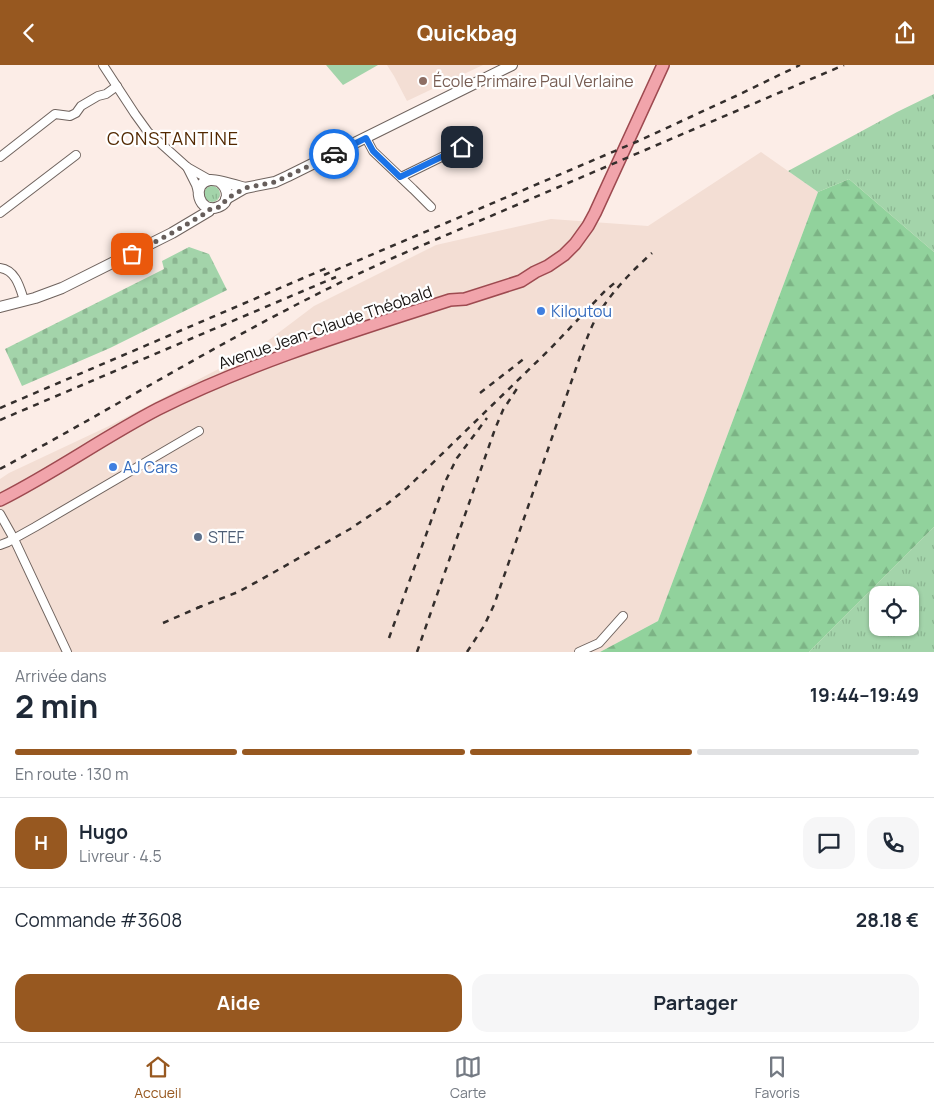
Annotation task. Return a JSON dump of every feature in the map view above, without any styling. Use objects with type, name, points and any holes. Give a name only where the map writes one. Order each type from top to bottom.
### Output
[{"type":"main road","points":[[226,199],[245,188],[275,182],[288,176],[512,65]]},
{"type":"main road","name":"Avenue Jean-Claude Théobald","points":[[0,500],[125,427],[205,387],[256,365],[450,300],[464,292],[535,272],[557,261],[575,244],[595,213],[654,85],[661,65]]},
{"type":"main road","points":[[190,222],[195,212],[202,184],[215,181],[245,188]]},
{"type":"main road","points":[[0,307],[70,285],[172,233],[210,209],[220,207],[224,203],[227,194],[224,185],[215,181]]},
{"type":"main road","points":[[198,194],[202,205],[210,209]]},
{"type":"street","points":[[103,65],[148,132],[187,167],[215,181]]},
{"type":"street","points":[[0,157],[55,114],[70,117],[81,106],[98,95],[106,94],[117,86]]},
{"type":"street","points":[[366,138],[373,151],[431,207]]},
{"type":"street","points":[[400,177],[462,147]]},
{"type":"street","points":[[0,213],[76,155]]},
{"type":"street","points":[[187,167],[196,185],[198,194]]},
{"type":"street","points":[[0,268],[5,269],[19,283],[24,301]]},
{"type":"street","points":[[0,545],[14,539],[199,431]]},
{"type":"street","points":[[0,514],[14,539],[68,652]]},
{"type":"street","points":[[579,652],[599,643],[623,616]]},
{"type":"shaded area","name":"École Primaire Paul Verlaine","points":[[387,65],[483,65],[407,101]]},
{"type":"shaded area","points":[[761,152],[818,192],[658,621],[600,652],[0,652],[0,479],[9,473],[109,426],[257,349],[314,306],[436,245],[551,219],[648,226]]},
{"type":"green space","points":[[326,65],[378,65],[343,85]]},
{"type":"green space","points":[[934,94],[934,252],[849,179],[818,192],[788,171],[897,112]]},
{"type":"green space","points":[[849,179],[934,252],[934,527],[875,586],[869,586],[869,592],[809,652],[600,652],[658,621],[818,192]]},
{"type":"green space","points":[[212,186],[220,194],[212,202],[204,194]]},
{"type":"green space","points":[[189,247],[209,254],[227,290],[110,348],[22,386],[5,349],[164,269],[162,261]]},
{"type":"green space","points":[[934,527],[934,652],[809,652],[869,592],[869,636],[919,636],[919,586],[875,586]]},
{"type":"railway","points":[[324,275],[636,142],[800,65]]},
{"type":"railway","points":[[0,469],[245,332],[344,281],[395,257],[844,65]]},
{"type":"railway","points":[[467,652],[484,626],[494,605],[593,324],[616,290],[652,253]]},
{"type":"railway","points":[[0,408],[329,267]]},
{"type":"railway","points":[[0,420],[336,277]]},
{"type":"railway","points":[[197,608],[238,592],[262,579],[350,529],[387,504],[407,488],[618,280]]},
{"type":"railway","points":[[480,393],[525,358]]},
{"type":"railway","points":[[417,652],[495,429],[503,410],[518,387]]},
{"type":"railway","points":[[389,638],[445,482],[457,458],[487,418]]},
{"type":"railway","points":[[163,623],[202,606]]},
{"type":"way so far","points":[[132,254],[197,219],[210,209],[220,207],[226,199],[245,188],[275,182],[334,154]]},
{"type":"place","name":"École Primaire Paul Verlaine","points":[[423,81]]},
{"type":"place","name":"Kiloutou","points":[[541,311]]},
{"type":"place","name":"AJ Cars","points":[[113,467]]},
{"type":"place","name":"STEF","points":[[198,537]]},
{"type":"district","name":"CONSTANTINE","points":[[173,138]]},
{"type":"route","points":[[334,154],[366,138],[373,151],[400,177],[462,147]]}]
